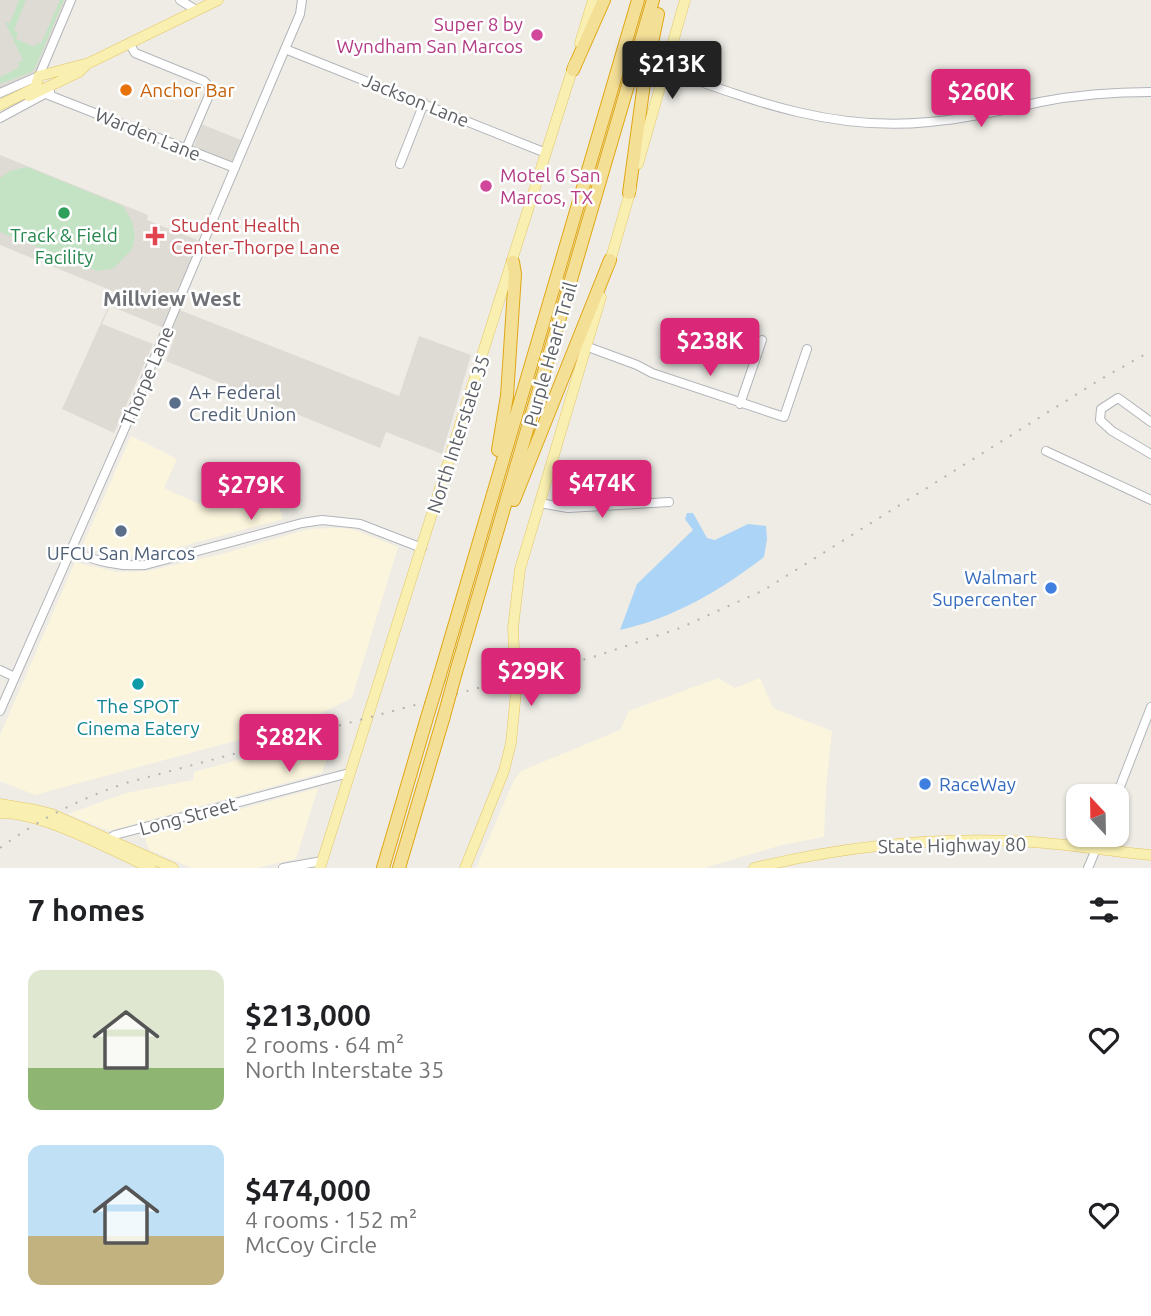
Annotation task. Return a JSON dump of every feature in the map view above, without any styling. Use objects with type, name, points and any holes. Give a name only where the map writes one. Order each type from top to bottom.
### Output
[{"type":"highway","points":[[573,70],[604,0]]},
{"type":"highway","name":"Purple Heart Trail","points":[[383,868],[638,0]]},
{"type":"highway","name":"Purple Heart Trail","points":[[399,868],[653,0]]},
{"type":"highway","points":[[629,193],[645,76],[661,0]]},
{"type":"highway","points":[[495,542],[521,484],[610,260]]},
{"type":"highway","points":[[469,577],[504,419],[515,274],[513,262]]},
{"type":"main road","points":[[0,107],[35,88],[39,76],[89,62],[218,0]]},
{"type":"main road","name":"North Interstate 35","points":[[319,866],[513,262],[593,0]]},
{"type":"main road","points":[[465,868],[504,771],[511,743],[516,692],[513,628],[520,569],[587,347],[685,0]]},
{"type":"main road","points":[[0,107],[79,72],[89,62]]},
{"type":"main road","points":[[3,803],[52,814],[108,839],[138,861],[173,868]]},
{"type":"main road","points":[[0,813],[41,820],[151,868]]},
{"type":"main road","name":"State Highway 80","points":[[754,868],[839,851],[923,842],[1000,841],[1151,855]]},
{"type":"street","points":[[0,93],[39,76],[71,0]]},
{"type":"street","points":[[180,0],[197,10]]},
{"type":"street","name":"Thorpe Lane","points":[[0,711],[124,430],[300,13],[302,0]]},
{"type":"street","points":[[129,43],[135,52],[204,81],[209,86],[210,93],[186,149]]},
{"type":"street","name":"Jackson Lane","points":[[285,49],[546,153]]},
{"type":"street","points":[[665,69],[765,105],[813,117],[860,123],[929,122],[1080,96],[1151,92]]},
{"type":"street","points":[[0,118],[79,72]]},
{"type":"street","points":[[60,84],[58,90],[62,99]]},
{"type":"street","name":"Warden Lane","points":[[46,93],[235,168]]},
{"type":"street","points":[[400,164],[424,103]]},
{"type":"street","points":[[740,404],[762,340]]},
{"type":"street","points":[[587,347],[652,373],[784,417],[807,349]]},
{"type":"street","points":[[1151,422],[1118,398],[1101,409],[1100,420],[1112,431],[1151,454]]},
{"type":"street","points":[[1046,451],[1151,500]]},
{"type":"street","points":[[539,503],[568,508],[668,502]]},
{"type":"street","points":[[70,550],[100,562],[145,565],[302,523],[330,520],[360,524],[422,548]]},
{"type":"street","points":[[0,670],[15,677]]},
{"type":"street","points":[[1121,784],[1151,707]]},
{"type":"street","name":"Long Street","points":[[108,839],[349,773]]},
{"type":"street","points":[[1088,868],[1096,849]]},
{"type":"street","points":[[283,868],[319,866]]},
{"type":"shaded area","points":[[0,0],[67,0],[35,74],[0,88]]},
{"type":"shaded area","points":[[201,124],[241,140],[232,162],[194,147]]},
{"type":"shaded area","points":[[0,155],[148,215],[147,220],[200,241],[172,307],[399,396],[419,336],[471,355],[442,454],[386,432],[380,448],[166,361],[176,333],[110,306],[102,324],[153,344],[114,433],[62,409],[115,292],[0,245]]},
{"type":"shaded area","points":[[131,436],[177,459],[164,488],[208,508],[280,487],[277,498],[283,519],[146,556],[111,555],[84,547]]},
{"type":"shaded area","points":[[309,529],[352,529],[398,547],[352,698],[301,723],[35,795],[0,781],[0,735],[75,562],[117,572],[148,571],[222,554]]},
{"type":"shaded area","points":[[718,678],[735,688],[760,678],[773,708],[832,731],[824,837],[782,845],[704,868],[476,868],[514,780],[521,771],[620,730],[629,711]]},
{"type":"shaded area","points":[[329,740],[332,743],[322,773],[109,831],[68,814],[126,793],[193,780],[194,772],[266,752],[269,757]]},
{"type":"shaded area","points":[[318,788],[296,859],[256,868],[192,868],[149,850],[144,835]]},
{"type":"green space","points":[[19,0],[26,0],[14,30],[18,32],[16,39],[35,47],[37,43],[41,44],[60,0],[64,0],[32,72],[0,84],[0,77],[20,67],[18,63],[23,60],[5,22],[10,23]]},
{"type":"green space","name":"Track & Field Facility","points":[[27,167],[123,206],[132,221],[135,236],[132,249],[114,268],[97,271],[0,232],[0,178],[10,171]]},
{"type":"water","points":[[687,513],[693,513],[707,538],[715,540],[748,524],[766,526],[764,557],[731,581],[696,601],[659,618],[620,630],[637,584],[693,530],[685,519]]},
{"type":"railway","points":[[0,848],[60,811],[126,783],[593,657],[680,628],[764,590],[1101,379],[1151,351]]},
{"type":"place","name":"Super 8 by Wyndham San Marcos","points":[[537,35]]},
{"type":"place","name":"Anchor Bar","points":[[126,90]]},
{"type":"place","name":"Motel 6 San Marcos, TX","points":[[486,186]]},
{"type":"place","name":"Track & Field Facility","points":[[64,213]]},
{"type":"place","name":"Student Health Center-Thorpe Lane","points":[[155,236]]},
{"type":"place","name":"A+ Federal Credit Union","points":[[175,403]]},
{"type":"place","name":"UFCU San Marcos","points":[[121,531]]},
{"type":"place","name":"Walmart Supercenter","points":[[1051,588]]},
{"type":"place","name":"The SPOT Cinema Eatery","points":[[138,684]]},
{"type":"place","name":"RaceWay","points":[[925,784]]},
{"type":"district","name":"Millview West","points":[[172,299]]}]
